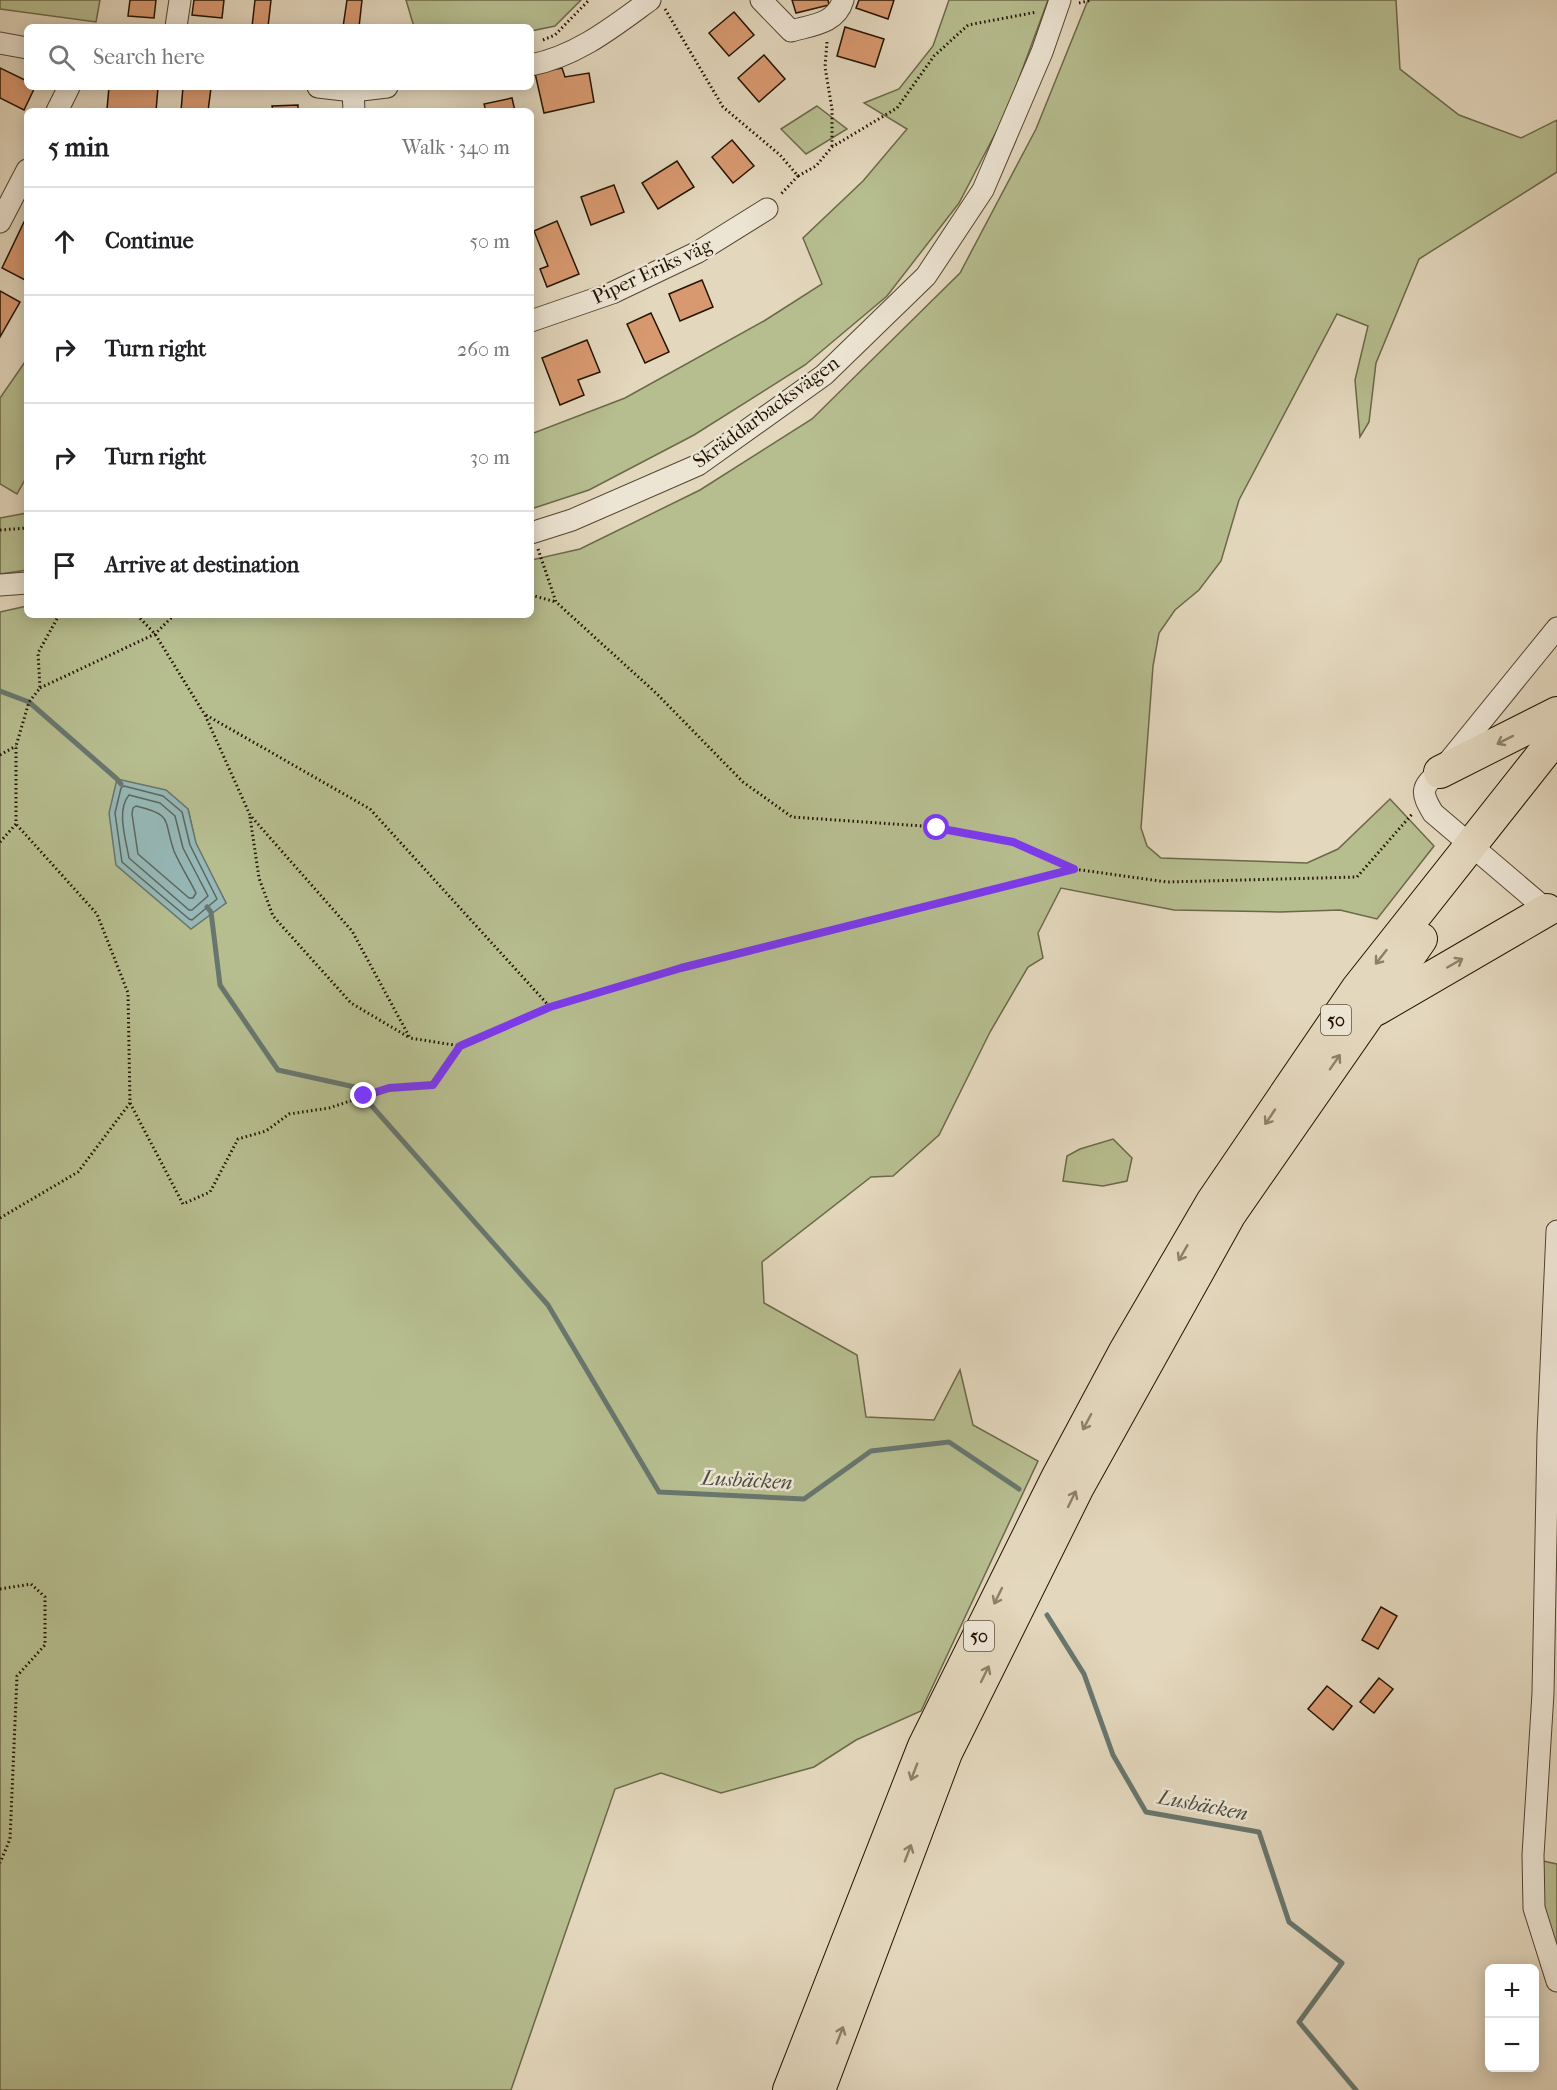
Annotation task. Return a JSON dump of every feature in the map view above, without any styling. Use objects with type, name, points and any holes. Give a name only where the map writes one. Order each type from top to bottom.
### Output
[{"type":"highway","points":[[1440,772],[1557,713]]},
{"type":"highway","name":"50","points":[[819,2090],[946,1753],[1078,1487],[1230,1214],[1428,930],[1477,851],[1557,736]]},
{"type":"highway","name":"50","points":[[789,2090],[924,1746],[1057,1478],[1125,1351],[1212,1202],[1357,989],[1477,851],[1557,764]]},
{"type":"highway","points":[[1368,1014],[1552,911]]},
{"type":"street","points":[[176,24],[180,0]]},
{"type":"street","points":[[534,64],[551,61],[603,35],[650,0]]},
{"type":"street","points":[[761,0],[791,31],[828,21],[841,8],[843,0]]},
{"type":"street","name":"Skräddarbacksvägen","points":[[534,532],[572,520],[698,465],[824,375],[926,276],[983,190],[1042,52],[1059,4]]},
{"type":"street","points":[[0,44],[24,48]]},
{"type":"street","points":[[58,108],[68,90]]},
{"type":"street","points":[[326,90],[353,101],[380,90]]},
{"type":"street","points":[[0,222],[24,176]]},
{"type":"street","name":"Piper Eriks väg","points":[[534,320],[612,293],[698,252],[767,209]]},
{"type":"street","points":[[0,585],[24,583]]},
{"type":"street","points":[[1552,911],[1433,813],[1425,800],[1424,791],[1428,782],[1440,772],[1557,628]]},
{"type":"street","points":[[1557,1231],[1548,1435],[1543,1693],[1533,1855],[1534,1908],[1557,1981]]},
{"type":"path","points":[[539,42],[555,34],[589,0]]},
{"type":"path","points":[[659,0],[723,107],[780,155],[798,176]]},
{"type":"path","points":[[767,209],[798,176],[816,166],[832,147],[897,108],[934,56],[968,25],[1059,4]]},
{"type":"path","points":[[828,21],[825,67],[832,109],[832,147]]},
{"type":"path","points":[[0,530],[24,528]]},
{"type":"path","points":[[534,539],[556,602],[656,693],[743,782],[792,817],[937,828],[1013,842],[1074,869],[1167,882],[1357,877],[1425,800]]},
{"type":"path","points":[[534,597],[556,602]]},
{"type":"path","points":[[40,688],[38,653],[57,618]]},
{"type":"path","points":[[140,618],[155,634],[205,714],[250,815],[259,878],[273,916],[351,1003],[410,1038],[460,1046]]},
{"type":"path","points":[[0,842],[16,824],[16,746],[29,702],[40,688],[155,634],[171,618]]},
{"type":"path","points":[[205,714],[370,809],[550,1007]]},
{"type":"path","points":[[0,755],[16,746]]},
{"type":"path","points":[[250,815],[352,931],[410,1038]]},
{"type":"path","points":[[16,824],[97,914],[128,993],[130,1103],[183,1203],[210,1192],[238,1138],[266,1131],[288,1114],[329,1108],[389,1088],[433,1085],[460,1046],[550,1007],[681,968],[1074,869]]},
{"type":"path","points":[[0,1218],[78,1172],[130,1103]]},
{"type":"path","points":[[0,1589],[31,1584],[45,1597],[45,1646],[17,1677],[10,1839],[0,1863]]},
{"type":"green space","points":[[0,0],[100,0],[96,22],[0,9]]},
{"type":"green space","points":[[406,0],[581,0],[555,26],[534,30],[534,24],[413,24]]},
{"type":"green space","points":[[949,0],[1048,0],[1007,111],[959,203],[887,296],[805,365],[694,435],[589,490],[534,508],[534,433],[625,398],[764,321],[822,284],[803,238],[863,181],[907,129],[864,103],[899,89],[933,46]]},
{"type":"green space","points":[[1088,0],[1396,0],[1400,69],[1459,115],[1521,138],[1557,120],[1557,172],[1419,259],[1376,363],[1369,422],[1360,437],[1355,380],[1368,326],[1337,314],[1239,500],[1221,561],[1199,590],[1175,610],[1159,633],[1153,666],[1141,828],[1147,846],[1161,858],[1307,863],[1338,849],[1390,799],[1434,846],[1377,919],[1340,910],[1280,912],[1174,910],[1061,888],[1038,933],[1043,958],[1028,967],[990,1032],[939,1135],[893,1176],[871,1177],[762,1262],[764,1303],[857,1355],[866,1417],[934,1420],[960,1370],[973,1425],[1038,1461],[921,1711],[856,1740],[814,1767],[721,1793],[661,1773],[615,1789],[511,2090],[0,2090],[0,612],[24,607],[24,618],[534,618],[534,559],[580,549],[700,490],[812,419],[960,273],[1036,129]],"holes":[[[196,845],[226,903],[211,912]]]},
{"type":"green space","points":[[817,106],[847,129],[806,154],[781,129]]},
{"type":"green space","points":[[24,363],[24,481],[17,494],[0,484],[0,398]]},
{"type":"green space","points":[[24,514],[24,570],[0,574],[0,518]]},
{"type":"green space","points":[[1113,1139],[1132,1158],[1127,1181],[1103,1186],[1063,1181],[1067,1156],[1080,1149]]},
{"type":"green space","points":[[1543,1861],[1557,1864],[1557,1948],[1541,1906]]},
{"type":"water","points":[[117,779],[166,790],[188,809],[196,843],[226,903],[191,929],[116,865],[109,813]]},
{"type":"building","points":[[130,0],[156,0],[154,18],[128,16]]},
{"type":"building","points":[[194,0],[224,0],[222,18],[192,15]]},
{"type":"building","points":[[255,0],[271,0],[268,24],[252,24]]},
{"type":"building","points":[[347,0],[362,0],[359,24],[343,24]]},
{"type":"building","points":[[792,0],[828,0],[829,5],[796,13]]},
{"type":"building","points":[[859,0],[894,0],[888,19],[856,8]]},
{"type":"building","points":[[734,12],[754,35],[729,56],[709,33]]},
{"type":"building","points":[[845,27],[884,39],[875,67],[837,56]]},
{"type":"building","points":[[764,55],[785,79],[759,102],[738,78]]},
{"type":"building","points":[[0,68],[24,80],[24,90],[34,90],[24,110],[0,98]]},
{"type":"building","points":[[562,68],[565,77],[589,73],[594,102],[544,113],[535,73]]},
{"type":"building","points":[[109,90],[158,90],[156,108],[107,108]]},
{"type":"building","points":[[183,90],[211,90],[208,108],[181,108]]},
{"type":"building","points":[[512,98],[514,108],[485,108],[484,104]]},
{"type":"building","points":[[298,105],[298,108],[272,108],[272,106]]},
{"type":"building","points":[[732,140],[754,166],[733,183],[712,157]]},
{"type":"building","points":[[677,161],[694,187],[658,209],[642,183]]},
{"type":"building","points":[[614,185],[624,212],[591,225],[581,197]]},
{"type":"building","points":[[557,221],[579,274],[547,287],[540,269],[548,266],[534,231]]},
{"type":"building","points":[[24,222],[24,279],[2,268]]},
{"type":"building","points":[[702,280],[713,307],[680,321],[669,294]]},
{"type":"building","points":[[0,291],[20,302],[0,337]]},
{"type":"building","points":[[651,313],[669,352],[645,363],[627,324]]},
{"type":"building","points":[[587,340],[600,372],[578,380],[584,395],[560,405],[542,358]]},
{"type":"building","points":[[1381,1607],[1397,1616],[1378,1649],[1362,1640]]},
{"type":"building","points":[[1379,1678],[1393,1689],[1374,1713],[1360,1702]]},
{"type":"building","points":[[1327,1686],[1352,1706],[1333,1730],[1308,1709]]},
{"type":"waterway","points":[[0,691],[29,702],[121,784]]},
{"type":"waterway","points":[[207,907],[211,912],[220,985],[278,1070],[355,1087],[548,1305],[659,1492],[804,1499],[871,1451],[949,1442],[1019,1489]]},
{"type":"waterway","name":"Lusbäcken","points":[[1047,1615],[1084,1674],[1113,1755],[1146,1812],[1259,1832],[1289,1922],[1342,1963],[1299,2022],[1356,2090]]},
{"type":"route","points":[[364,1096],[389,1088],[433,1085],[460,1046],[550,1007],[681,968],[1074,869],[1013,842],[937,828]]}]
